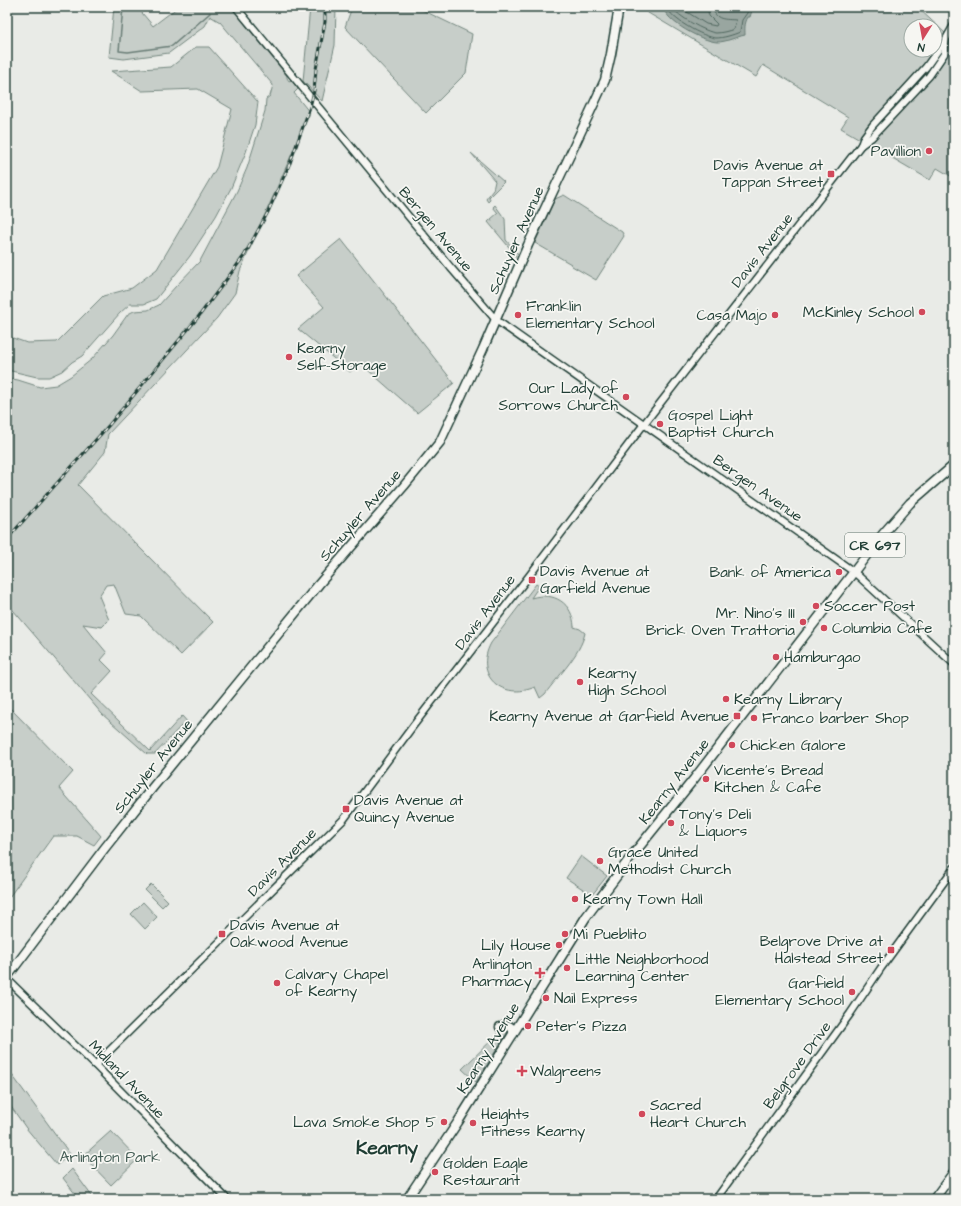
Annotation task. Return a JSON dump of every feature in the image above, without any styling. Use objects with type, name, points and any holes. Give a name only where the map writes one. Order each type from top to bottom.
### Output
[{"type":"main road","name":"Schuyler Avenue","points":[[7,978],[104,849],[153,787],[319,584],[436,448],[444,434],[496,320],[528,245],[605,80],[619,7]]},
{"type":"main road","name":"Kearny Avenue","points":[[407,1199],[591,911],[631,857],[666,815],[883,534],[906,507],[954,465]]},
{"type":"main road","points":[[500,1027],[504,1025],[509,1026],[513,1029],[513,1034]]},
{"type":"main road","points":[[934,1199],[954,1172]]},
{"type":"street","name":"Bergen Avenue","points":[[236,7],[451,268],[496,320],[854,572],[954,664]]},
{"type":"street","name":"Davis Avenue","points":[[95,1065],[344,820],[409,732],[644,424],[861,145],[872,137],[929,76],[944,54],[946,39],[954,25]]},
{"type":"street","name":"Belgrove Drive","points":[[716,1199],[850,1014],[880,968],[954,868]]},
{"type":"street","name":"Midland Avenue","points":[[7,978],[227,1199]]},
{"type":"green space","points":[[114,7],[137,7],[153,26],[178,7],[231,7],[287,76],[289,81],[291,80],[298,89],[294,93],[310,113],[240,271],[235,293],[217,318],[108,434],[105,452],[78,485],[213,622],[181,655],[141,616],[126,614],[114,584],[106,585],[99,596],[109,620],[102,627],[83,624],[107,653],[101,660],[112,671],[91,694],[150,751],[182,716],[190,725],[181,726],[155,754],[147,754],[102,714],[7,603],[7,378],[40,387],[56,385],[71,376],[92,359],[113,335],[128,314],[134,311],[148,310],[159,305],[200,261],[237,191],[247,168],[265,111],[266,99],[270,96],[273,85],[220,22],[210,16],[205,26],[169,53],[124,59],[109,57]]},
{"type":"green space","points":[[310,7],[336,7],[335,45],[322,101],[303,81]]},
{"type":"green space","points":[[352,7],[416,7],[472,34],[466,73],[426,113],[345,27]]},
{"type":"green space","points":[[638,7],[917,7],[929,18],[903,18],[903,58],[943,58],[943,31],[945,33],[954,22],[954,178],[937,168],[930,180],[841,128],[848,117],[763,65],[756,77]]},
{"type":"green space","points":[[196,47],[209,47],[258,102],[255,125],[246,152],[231,188],[216,216],[190,256],[156,299],[144,304],[130,304],[120,313],[82,356],[62,371],[49,377],[37,377],[7,370],[7,336],[27,343],[57,342],[103,296],[132,288],[157,269],[217,167],[232,109],[198,89],[142,91],[111,71],[171,67]]},
{"type":"green space","points":[[471,153],[504,182],[489,197],[490,200],[488,202],[486,199],[493,190],[495,181]]},
{"type":"green space","points":[[564,195],[622,232],[624,236],[596,280],[535,243],[555,199]]},
{"type":"green space","points":[[495,205],[505,219],[506,240],[519,255],[518,257],[511,254],[513,252],[488,222],[490,220],[492,221],[491,219],[498,213],[493,207]]},
{"type":"green space","points":[[341,239],[454,383],[417,413],[360,363],[350,372],[298,329],[324,307],[296,276]]},
{"type":"green space","points":[[536,584],[539,586],[531,598],[547,596],[561,601],[570,611],[574,627],[585,633],[574,657],[545,694],[540,698],[535,687],[512,691],[502,688],[494,683],[486,666],[486,655],[491,643]]},
{"type":"green space","points":[[7,705],[73,772],[59,788],[101,836],[94,845],[77,836],[53,836],[7,900]]},
{"type":"green space","points":[[581,856],[607,876],[592,895],[566,878]]},
{"type":"green space","points":[[151,884],[168,901],[162,907],[145,890]]},
{"type":"green space","points":[[143,902],[157,917],[145,929],[131,914]]},
{"type":"green space","points":[[503,1029],[507,1033],[476,1082],[462,1069]]},
{"type":"green space","points":[[7,1068],[70,1154],[57,1165],[26,1128],[7,1101]]},
{"type":"green space","name":"Arlington Park","points":[[111,1131],[138,1159],[111,1185],[83,1156]]},
{"type":"green space","points":[[72,1169],[94,1199],[79,1199],[63,1178]]},
{"type":"water","points":[[663,7],[720,7],[729,11],[742,7],[753,7],[750,17],[748,17],[746,22],[745,35],[717,42],[710,41],[686,30],[671,19]]},
{"type":"waterway","points":[[123,7],[119,51],[128,52],[172,46],[210,13]]},
{"type":"railway","points":[[7,539],[109,425],[199,316],[244,256],[268,212],[290,163],[310,107],[325,22],[325,7]]},
{"type":"place","name":"Pavillion","points":[[929,151]]},
{"type":"place","name":"Davis Avenue at Tappan Street","points":[[831,174]]},
{"type":"place","name":"McKinley School","points":[[922,312]]},
{"type":"place","name":"Franklin Elementary School","points":[[518,315]]},
{"type":"place","name":"Casa Majo","points":[[775,315]]},
{"type":"place","name":"Kearny Self-Storage","points":[[289,357]]},
{"type":"place","name":"Our Lady of Sorrows Church","points":[[626,397]]},
{"type":"place","name":"Gospel Light Baptist Church","points":[[660,424]]},
{"type":"place","name":"Bank of America","points":[[839,572]]},
{"type":"place","name":"Davis Avenue at Garfield Avenue","points":[[532,580]]},
{"type":"place","name":"Soccer Post","points":[[816,606]]},
{"type":"place","name":"Mr. Nino's III Brick Oven Trattoria","points":[[803,622]]},
{"type":"place","name":"Columbia Cafe","points":[[824,628]]},
{"type":"place","name":"Hamburgao","points":[[776,657]]},
{"type":"place","name":"Kearny High School","points":[[580,682]]},
{"type":"place","name":"Kearny Library","points":[[726,699]]},
{"type":"place","name":"Kearny Avenue at Garfield Avenue","points":[[737,716]]},
{"type":"place","name":"Franco barber Shop","points":[[754,718]]},
{"type":"place","name":"Chicken Galore","points":[[732,745]]},
{"type":"place","name":"Vicente's Bread Kitchen & Cafe","points":[[706,779]]},
{"type":"place","name":"Davis Avenue at Quincy Avenue","points":[[346,809]]},
{"type":"place","name":"Tony's Deli & Liquors","points":[[671,823]]},
{"type":"place","name":"Grace United Methodist Church","points":[[600,861]]},
{"type":"place","name":"Kearny Town Hall","points":[[575,899]]},
{"type":"place","name":"Davis Avenue at Oakwood Avenue","points":[[222,934]]},
{"type":"place","name":"Mi Pueblito","points":[[565,934]]},
{"type":"place","name":"Lily House","points":[[559,945]]},
{"type":"place","name":"Belgrove Drive at Halstead Street","points":[[891,950]]},
{"type":"place","name":"Little Neighborhood Learning Center","points":[[567,968]]},
{"type":"place","name":"Arlington Pharmacy","points":[[540,973]]},
{"type":"place","name":"Calvary Chapel of Kearny","points":[[277,983]]},
{"type":"place","name":"Garfield Elementary School","points":[[852,992]]},
{"type":"place","name":"Nail Express","points":[[546,998]]},
{"type":"place","name":"Peter's Pizza","points":[[528,1026]]},
{"type":"place","name":"Walgreens","points":[[522,1071]]},
{"type":"place","name":"Sacred Heart Church","points":[[642,1114]]},
{"type":"place","name":"Lava Smoke Shop 5","points":[[444,1122]]},
{"type":"place","name":"Heights Fitness Kearny","points":[[473,1123]]},
{"type":"place","name":"Golden Eagle Restaurant","points":[[435,1172]]},
{"type":"district","name":"Kearny","points":[[387,1147]]}]
